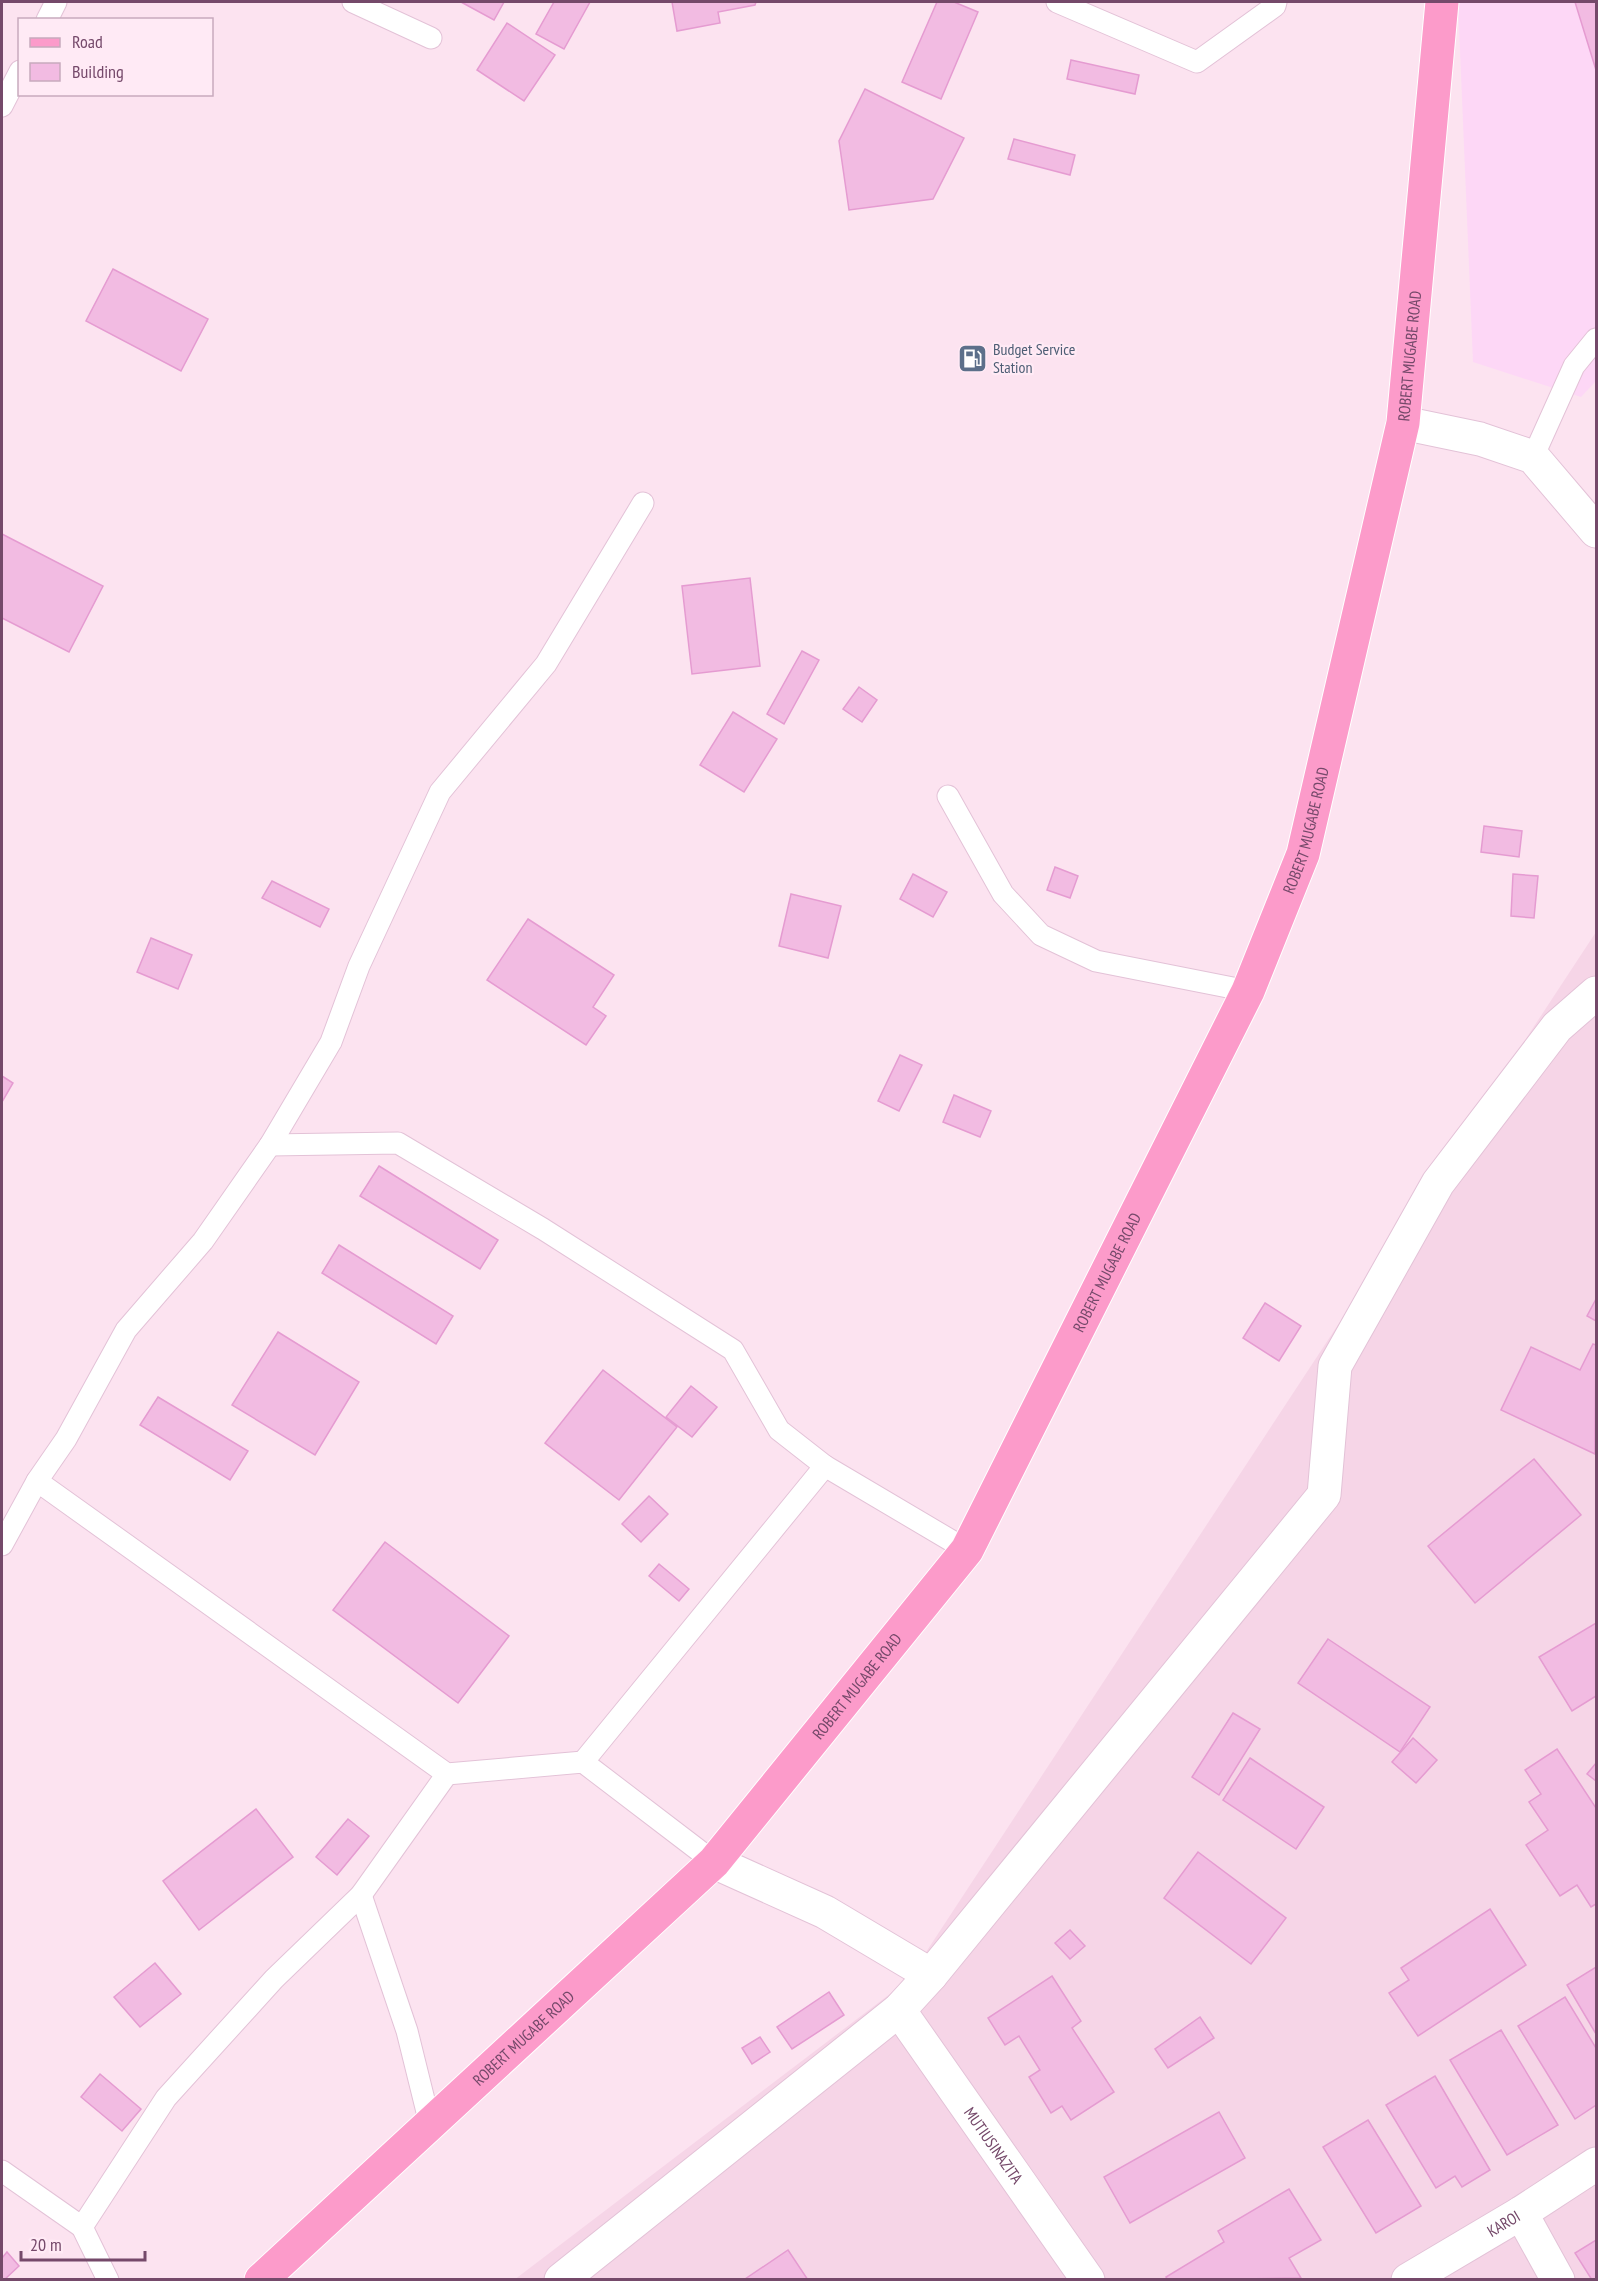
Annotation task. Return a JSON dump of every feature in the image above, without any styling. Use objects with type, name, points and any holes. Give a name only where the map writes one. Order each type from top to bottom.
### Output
[{"type":"main road","name":"ROBERT MUGABE ROAD","points":[[261,2280],[714,1862],[967,1550],[1248,991],[1303,854],[1403,423],[1442,2]]},
{"type":"street","points":[[1403,423],[1480,439],[1533,457],[1596,531]]},
{"type":"street","points":[[561,2280],[899,2010],[931,1975],[1324,1495],[1335,1366],[1438,1183],[1557,1027],[1596,993]]},
{"type":"street","points":[[714,1862],[825,1912],[931,1975]]},
{"type":"street","name":"MUTIUSINAZITA","points":[[899,2010],[1088,2280]]},
{"type":"street","name":"KAROI","points":[[1408,2280],[1596,2164]]},
{"type":"street","points":[[1521,2212],[1558,2280]]},
{"type":"lane","points":[[48,18],[56,2]]},
{"type":"lane","points":[[353,2],[431,38]]},
{"type":"lane","points":[[1057,2],[1197,62],[1275,6],[1276,2]]},
{"type":"lane","points":[[2,106],[18,75]]},
{"type":"lane","points":[[1533,457],[1574,366],[1596,339]]},
{"type":"lane","points":[[2,1545],[37,1481],[66,1439],[126,1330],[203,1242],[270,1145],[331,1042],[359,966],[440,792],[546,664],[643,503]]},
{"type":"lane","points":[[948,796],[1003,894],[1041,935],[1096,961],[1248,991]]},
{"type":"lane","points":[[270,1145],[398,1143],[543,1229],[733,1350],[779,1430],[825,1466],[967,1550]]},
{"type":"lane","points":[[583,1762],[825,1466]]},
{"type":"lane","points":[[37,1481],[447,1774],[583,1762],[714,1862]]},
{"type":"lane","points":[[82,2227],[166,2098],[274,1979],[362,1894],[447,1774]]},
{"type":"lane","points":[[362,1894],[408,2031],[430,2124]]},
{"type":"lane","points":[[2,2171],[82,2227],[108,2280]]},
{"type":"shaded area","points":[[1458,2],[1596,2],[1596,381],[1581,397],[1473,362]]},
{"type":"shaded area","points":[[1596,932],[1596,2279],[514,2280],[907,1981]]},
{"type":"building","points":[[461,2],[504,2],[494,20]]},
{"type":"building","points":[[554,2],[590,2],[564,49],[536,34]]},
{"type":"building","points":[[672,2],[756,2],[755,5],[718,12],[720,23],[677,31]]},
{"type":"building","points":[[937,2],[954,2],[978,12],[941,99],[902,82]]},
{"type":"building","points":[[1575,2],[1596,2],[1596,70]]},
{"type":"building","points":[[507,23],[555,55],[524,101],[477,70]]},
{"type":"building","points":[[1071,60],[1139,75],[1135,94],[1067,79]]},
{"type":"building","points":[[865,89],[964,138],[933,199],[849,210],[839,141]]},
{"type":"building","points":[[1014,139],[1075,155],[1070,175],[1008,159]]},
{"type":"building","points":[[113,269],[208,319],[181,371],[86,321]]},
{"type":"building","points":[[2,534],[103,586],[69,652],[2,618]]},
{"type":"building","points":[[750,578],[760,666],[692,674],[682,586]]},
{"type":"building","points":[[802,651],[819,660],[784,724],[767,714]]},
{"type":"building","points":[[859,687],[877,700],[862,722],[843,709]]},
{"type":"building","points":[[733,712],[777,739],[744,792],[700,765]]},
{"type":"building","points":[[1484,826],[1522,831],[1519,857],[1481,852]]},
{"type":"building","points":[[1055,867],[1078,876],[1070,898],[1047,890]]},
{"type":"building","points":[[913,874],[947,892],[933,917],[900,899]]},
{"type":"building","points":[[1513,874],[1538,876],[1534,918],[1511,916]]},
{"type":"building","points":[[272,881],[329,909],[320,927],[262,898]]},
{"type":"building","points":[[791,894],[841,906],[828,958],[779,946]]},
{"type":"building","points":[[528,919],[614,975],[593,1007],[606,1016],[586,1045],[487,980]]},
{"type":"building","points":[[151,938],[192,955],[178,989],[137,972]]},
{"type":"building","points":[[900,1055],[922,1065],[899,1111],[878,1101]]},
{"type":"building","points":[[2,1076],[13,1083],[2,1102]]},
{"type":"building","points":[[954,1095],[991,1111],[980,1137],[943,1122]]},
{"type":"building","points":[[379,1166],[498,1240],[480,1269],[360,1196]]},
{"type":"building","points":[[339,1245],[453,1316],[436,1344],[322,1273]]},
{"type":"building","points":[[1596,1299],[1596,1321],[1587,1316]]},
{"type":"building","points":[[1265,1303],[1301,1326],[1279,1361],[1243,1338]]},
{"type":"building","points":[[278,1332],[359,1382],[315,1455],[232,1405]]},
{"type":"building","points":[[1593,1344],[1596,1345],[1595,1454],[1501,1410],[1531,1347],[1580,1370]]},
{"type":"building","points":[[603,1370],[677,1427],[619,1500],[545,1443]]},
{"type":"building","points":[[691,1386],[717,1407],[692,1437],[666,1417]]},
{"type":"building","points":[[158,1397],[248,1451],[230,1480],[140,1425]]},
{"type":"building","points":[[1534,1459],[1581,1515],[1475,1603],[1428,1546]]},
{"type":"building","points":[[649,1496],[668,1514],[641,1542],[622,1524]]},
{"type":"building","points":[[385,1542],[509,1636],[458,1703],[333,1610]]},
{"type":"building","points":[[659,1564],[689,1589],[679,1601],[649,1576]]},
{"type":"building","points":[[1596,1623],[1596,1696],[1572,1711],[1539,1657]]},
{"type":"building","points":[[1328,1639],[1430,1707],[1400,1752],[1298,1683]]},
{"type":"building","points":[[1233,1713],[1260,1729],[1219,1795],[1192,1777]]},
{"type":"building","points":[[1413,1738],[1437,1760],[1416,1783],[1392,1762]]},
{"type":"building","points":[[1557,1749],[1596,1808],[1596,1904],[1591,1907],[1577,1885],[1560,1896],[1526,1845],[1548,1830],[1529,1802],[1541,1794],[1525,1770]]},
{"type":"building","points":[[1250,1758],[1324,1807],[1296,1849],[1223,1800]]},
{"type":"building","points":[[1596,1763],[1596,1781],[1587,1774]]},
{"type":"building","points":[[256,1809],[293,1857],[199,1930],[163,1881]]},
{"type":"building","points":[[348,1819],[369,1836],[337,1875],[316,1857]]},
{"type":"building","points":[[1198,1852],[1286,1918],[1251,1964],[1164,1898]]},
{"type":"building","points":[[1490,1909],[1526,1965],[1418,2036],[1389,1993],[1409,1980],[1401,1968]]},
{"type":"building","points":[[1070,1930],[1085,1946],[1070,1959],[1055,1943]]},
{"type":"building","points":[[155,1963],[181,1994],[140,2027],[114,1997]]},
{"type":"building","points":[[1596,1967],[1596,2034],[1567,1985]]},
{"type":"building","points":[[1052,1976],[1081,2021],[1072,2028],[1114,2092],[1071,2120],[1062,2106],[1051,2113],[1029,2077],[1040,2070],[1019,2036],[1005,2045],[988,2018]]},
{"type":"building","points":[[829,1992],[844,2015],[792,2049],[777,2027]]},
{"type":"building","points":[[1565,1997],[1596,2048],[1596,2105],[1575,2119],[1518,2026]]},
{"type":"building","points":[[1200,2017],[1214,2038],[1168,2068],[1155,2049]]},
{"type":"building","points":[[1501,2030],[1558,2125],[1507,2155],[1450,2060]]},
{"type":"building","points":[[760,2037],[770,2052],[752,2064],[742,2048]]},
{"type":"building","points":[[100,2074],[141,2109],[122,2131],[81,2097]]},
{"type":"building","points":[[1435,2076],[1490,2170],[1462,2187],[1455,2176],[1436,2188],[1386,2105]]},
{"type":"building","points":[[1219,2112],[1245,2158],[1130,2223],[1104,2177]]},
{"type":"building","points":[[1368,2120],[1421,2206],[1376,2233],[1323,2147]]},
{"type":"building","points":[[1289,2189],[1321,2240],[1289,2258],[1301,2278],[1168,2280],[1166,2277],[1224,2242],[1218,2231]]},
{"type":"building","points":[[1596,2240],[1596,2280],[1592,2280],[1575,2253]]},
{"type":"building","points":[[788,2250],[808,2280],[745,2279]]},
{"type":"building","points":[[7,2252],[19,2266],[2,2280],[2,2258]]},
{"type":"place","name":"Budget Service Station","points":[[972,358]]}]
